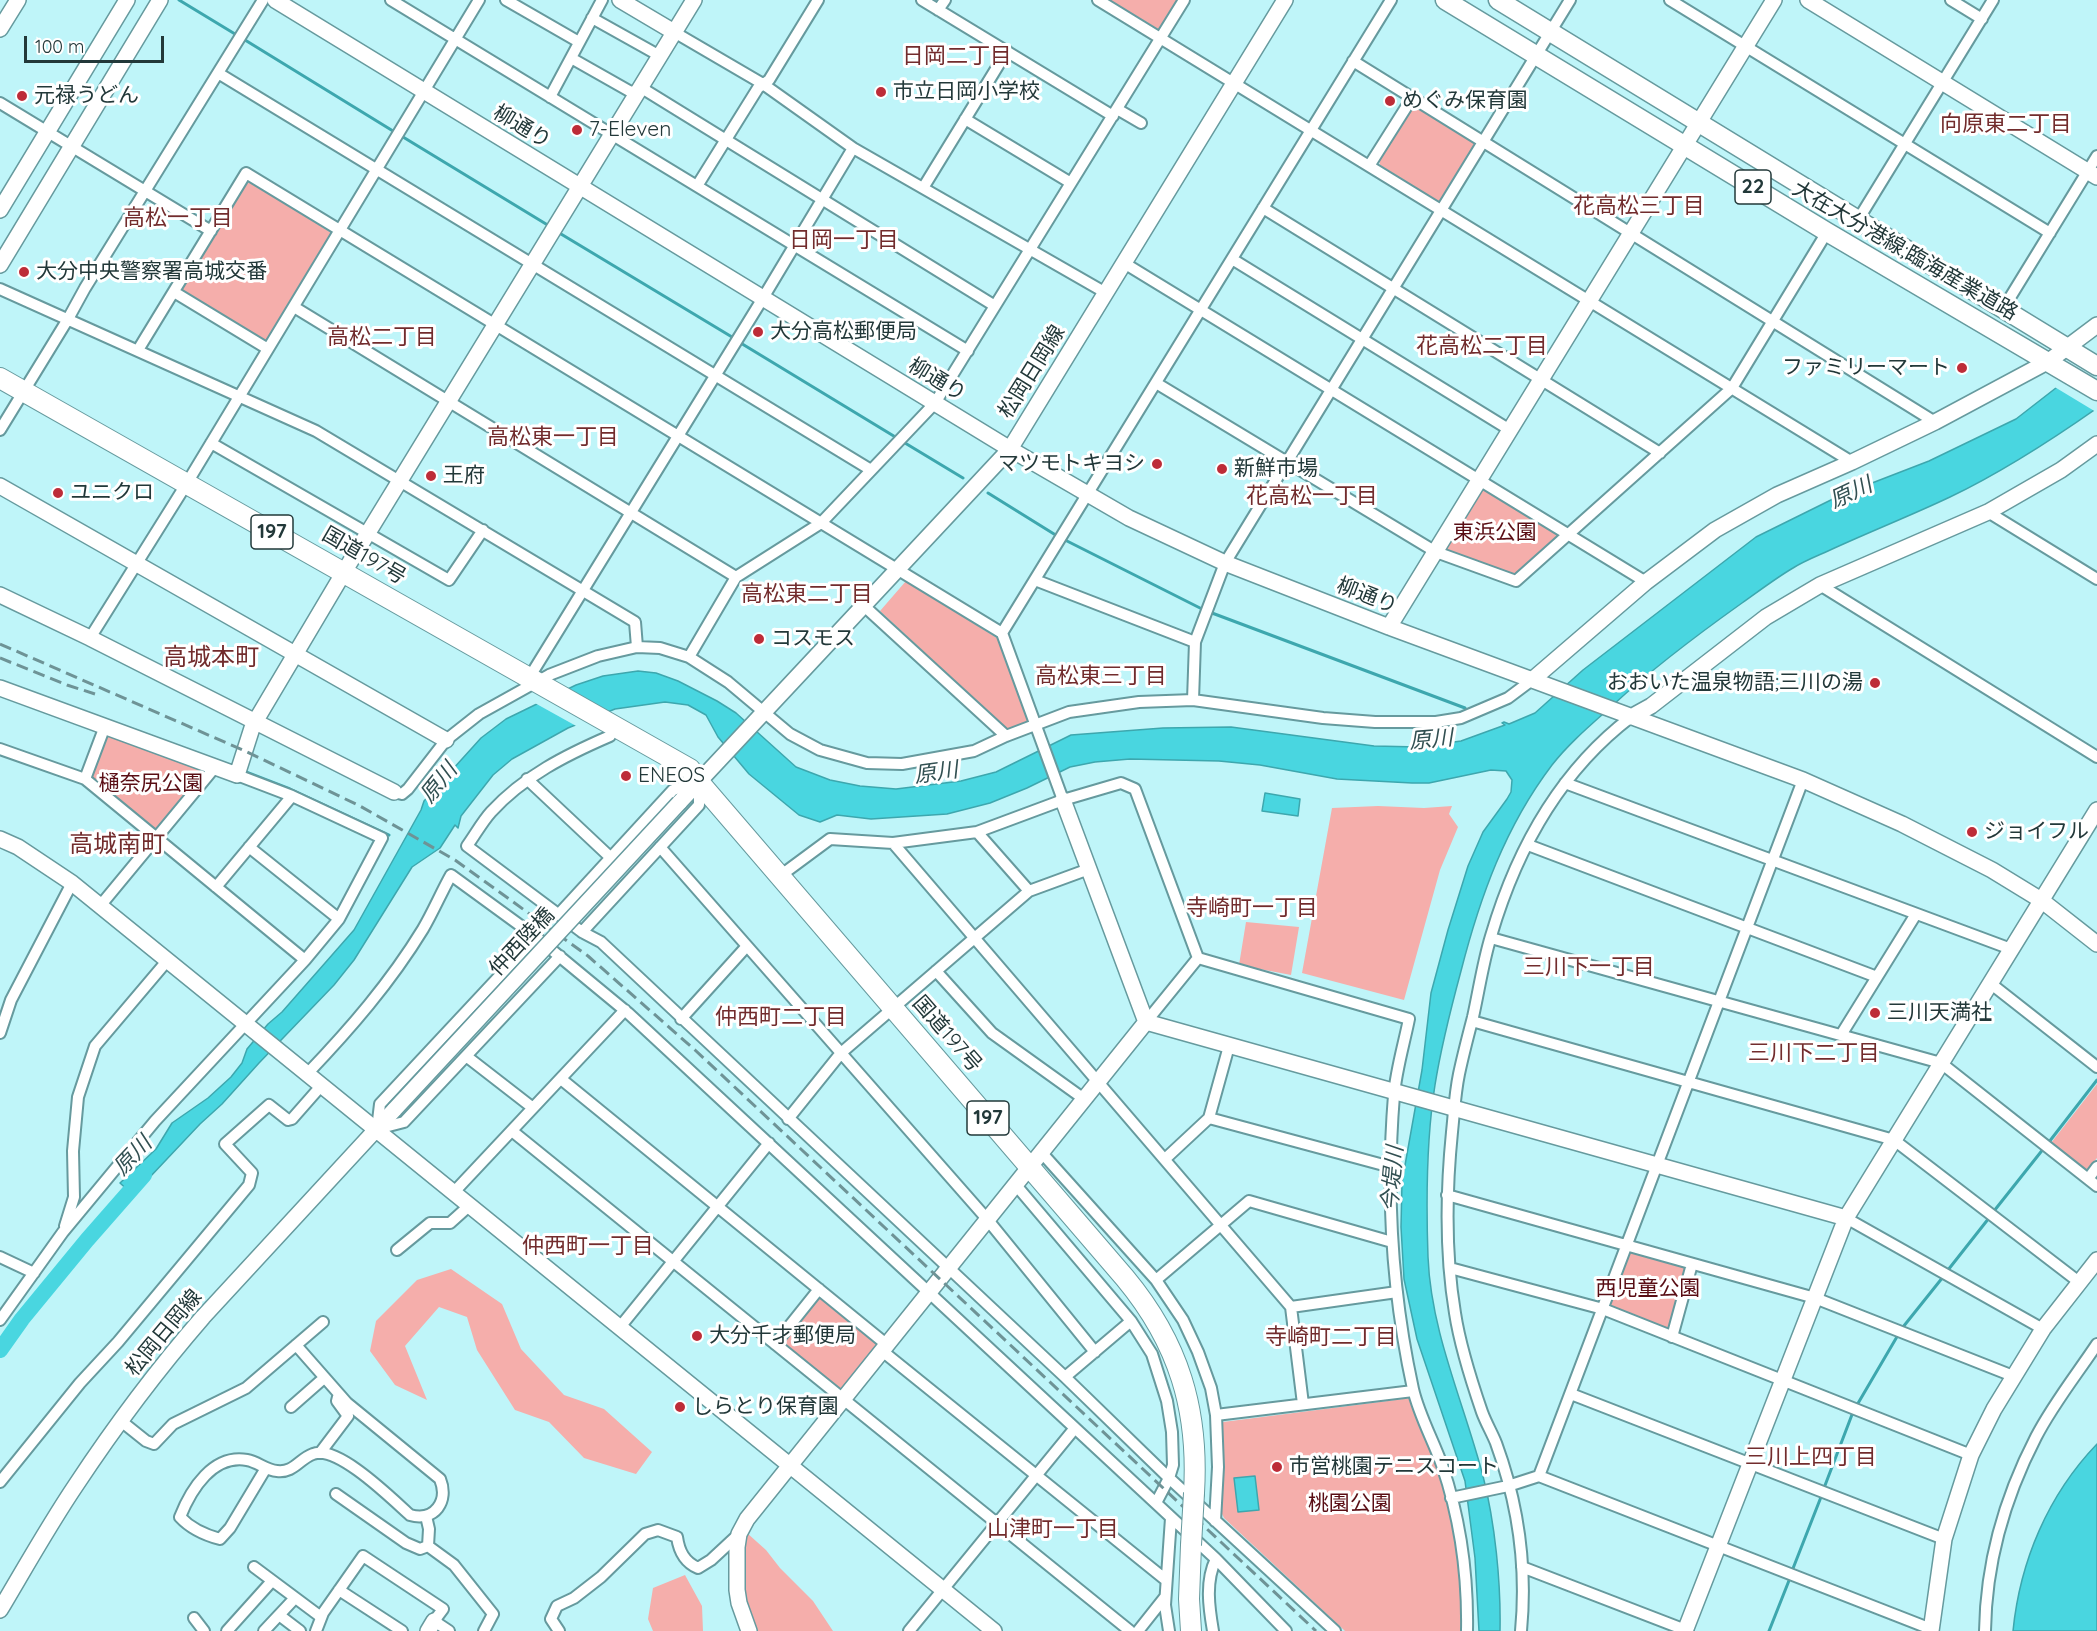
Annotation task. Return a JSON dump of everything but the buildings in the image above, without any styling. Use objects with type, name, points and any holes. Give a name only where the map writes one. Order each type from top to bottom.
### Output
[{"type":"highway","name":"国道197号","points":[[0,378],[21,396]]},
{"type":"highway","name":"国道197号","points":[[0,389],[21,396],[184,487],[535,685],[603,728],[690,769],[893,1008],[1035,1159],[1137,1292],[1167,1341],[1184,1383],[1190,1407],[1195,1451],[1188,1599],[1191,1631]]},
{"type":"main road","name":"大在大分港線;臨海産業道路","points":[[1445,0],[1827,232],[2097,391]]},
{"type":"main road","name":"大在大分港線;臨海産業道路","points":[[1498,0],[2083,357]]},
{"type":"street","points":[[1,26],[18,0]]},
{"type":"street","points":[[0,210],[127,0]]},
{"type":"street","points":[[0,265],[160,0]]},
{"type":"street","points":[[0,430],[263,0]]},
{"type":"street","name":"柳通り","points":[[275,0],[1010,449],[1129,518],[1225,563],[1389,627],[1803,780],[1956,850],[2041,900],[2097,944]]},
{"type":"street","points":[[391,0],[968,351]]},
{"type":"street","points":[[90,638],[212,443],[479,0]]},
{"type":"street","points":[[506,0],[579,42]]},
{"type":"street","points":[[550,97],[602,0]]},
{"type":"street","points":[[620,0],[763,84],[853,148],[1106,293]]},
{"type":"street","points":[[237,775],[252,728],[295,654],[694,0]]},
{"type":"street","points":[[697,186],[758,88],[769,80],[818,0]]},
{"type":"street","points":[[921,0],[1115,112],[1141,123]]},
{"type":"street","points":[[938,10],[945,0]]},
{"type":"street","points":[[1098,0],[1852,462]]},
{"type":"street","points":[[689,657],[736,577],[821,523],[935,403],[1184,0]]},
{"type":"street","name":"松岡日岡線","points":[[699,782],[1010,449],[1285,0]]},
{"type":"street","points":[[1002,633],[1391,0]]},
{"type":"street","points":[[1193,700],[1195,642],[1225,563],[1570,0]]},
{"type":"street","points":[[1670,0],[2050,233]]},
{"type":"street","points":[[1389,627],[1774,0]]},
{"type":"street","points":[[1808,0],[2092,175]]},
{"type":"street","points":[[1951,0],[1982,19]]},
{"type":"street","points":[[1858,220],[1993,0]]},
{"type":"street","points":[[592,18],[660,56]]},
{"type":"street","points":[[923,188],[1006,51]]},
{"type":"street","points":[[571,58],[631,92],[645,90],[995,306]]},
{"type":"street","points":[[1353,61],[1935,422]]},
{"type":"street","points":[[218,73],[871,470]]},
{"type":"street","points":[[1370,166],[1412,98]]},
{"type":"street","points":[[0,103],[211,231]]},
{"type":"street","points":[[965,119],[1071,183]]},
{"type":"street","points":[[535,685],[582,590],[853,148]]},
{"type":"street","points":[[2003,309],[2050,233],[2092,175],[2097,156]]},
{"type":"street","points":[[138,351],[246,174],[1002,633],[1146,1022]]},
{"type":"street","points":[[1263,208],[1660,453]]},
{"type":"street","points":[[1156,383],[1436,552],[1516,581],[1732,388],[1827,232]]},
{"type":"street","points":[[1232,259],[1510,430]]},
{"type":"street","points":[[1124,263],[1646,582]]},
{"type":"street","points":[[0,289],[316,431],[635,622],[637,647]]},
{"type":"street","points":[[174,292],[268,349]]},
{"type":"street","points":[[294,307],[736,577]]},
{"type":"street","points":[[0,596],[90,638],[402,794],[446,740],[479,714],[598,656],[637,647],[660,648],[689,657],[728,682],[760,716],[790,734],[820,750],[867,763],[902,764],[974,751],[1069,712],[1139,702],[1193,700],[1323,718],[1375,722],[1436,722],[1461,718],[1508,698],[1646,582],[1715,530],[1746,511],[2056,366],[2083,357],[2097,325]]},
{"type":"street","points":[[212,443],[449,580],[483,530]]},
{"type":"street","points":[[1521,1631],[1522,1567],[1518,1529],[1496,1444],[1482,1413],[1455,1314],[1450,1268],[1447,1195],[1448,1107],[1472,1021],[1491,938],[1505,894],[1528,845],[1565,783],[1624,714],[1650,706],[1766,617],[1820,585],[1988,512],[2061,470],[2097,444]]},
{"type":"street","points":[[0,486],[446,740]]},
{"type":"street","points":[[1988,512],[2097,579]]},
{"type":"street","points":[[1035,580],[1195,642]]},
{"type":"street","points":[[1820,585],[2097,757]]},
{"type":"street","points":[[863,604],[1006,736]]},
{"type":"street","points":[[0,688],[292,796],[382,838],[339,919],[247,1025],[155,1121],[63,1232],[0,1320]]},
{"type":"street","points":[[85,779],[105,726]]},
{"type":"street","points":[[603,728],[563,758],[527,779],[489,814],[467,846],[582,932],[601,942],[1065,1377],[1169,1478],[1335,1631]]},
{"type":"street","points":[[0,749],[85,779],[305,960]]},
{"type":"street","points":[[100,906],[215,767]]},
{"type":"street","points":[[527,779],[610,857]]},
{"type":"street","points":[[1539,1476],[1803,780]]},
{"type":"street","points":[[559,914],[673,790],[699,782],[699,805],[582,932]]},
{"type":"street","name":"仲西陸橋","points":[[395,1109],[699,782]]},
{"type":"street","points":[[780,876],[830,839],[893,843],[977,832],[1061,794],[1121,783],[1135,789],[1198,958]]},
{"type":"street","points":[[1565,783],[2011,949]]},
{"type":"street","points":[[216,887],[292,796]]},
{"type":"street","points":[[1522,1567],[1686,1631],[1846,1218],[2097,810]]},
{"type":"street","points":[[977,832],[1029,891]]},
{"type":"street","points":[[0,839],[18,847],[72,883],[994,1631]]},
{"type":"street","points":[[893,843],[1291,1306],[1303,1404]]},
{"type":"street","points":[[1528,845],[1877,977]]},
{"type":"street","points":[[249,847],[339,919]]},
{"type":"street","points":[[660,847],[987,1219],[1095,1352]]},
{"type":"street","points":[[788,1119],[841,1053],[1029,891],[1089,869]]},
{"type":"street","points":[[302,1070],[351,1028],[384,987],[424,927],[450,875],[536,937],[625,1010],[1216,1559],[1286,1631]]},
{"type":"street","points":[[0,1033],[16,991],[72,883]]},
{"type":"street","points":[[1841,1035],[1916,914]]},
{"type":"street","points":[[377,1129],[380,1104],[536,937]]},
{"type":"street","points":[[1491,938],[1941,1063],[2092,1182],[2097,1167]]},
{"type":"street","points":[[681,1019],[747,946]]},
{"type":"street","points":[[377,1129],[404,1122],[560,956]]},
{"type":"street","points":[[559,1631],[551,1619],[557,1606],[574,1598],[601,1577],[645,1534],[658,1530],[677,1537],[679,1550],[689,1564],[698,1568],[711,1560],[739,1534],[747,1519],[789,1464],[1198,958]]},
{"type":"street","points":[[1198,958],[1409,1019],[1394,1093],[1391,1167],[1392,1242],[1397,1292],[1413,1391],[1456,1497],[1467,1603],[1467,1631]]},
{"type":"street","points":[[63,1232],[74,1197],[73,1151],[78,1097],[95,1046],[167,961]]},
{"type":"street","points":[[936,971],[992,1033],[1084,1099]]},
{"type":"street","points":[[1990,983],[2097,1067]]},
{"type":"street","points":[[454,1192],[625,1010]]},
{"type":"street","points":[[1472,1021],[1894,1140],[2079,1282]]},
{"type":"street","points":[[1146,1022],[1846,1218],[2043,1329]]},
{"type":"street","points":[[1164,1159],[1209,1118],[1229,1046]]},
{"type":"street","points":[[466,1056],[533,1108]]},
{"type":"street","points":[[561,1079],[819,1289],[1036,1475],[1166,1580]]},
{"type":"street","points":[[0,1482],[80,1383],[118,1342],[249,1185],[252,1173],[225,1144],[269,1105],[288,1120],[292,1119],[321,1086]]},
{"type":"street","name":"松岡日岡線","points":[[0,1610],[75,1486],[168,1358],[395,1109]]},
{"type":"street","points":[[1209,1118],[1391,1167]]},
{"type":"street","points":[[512,1131],[1130,1631]]},
{"type":"street","points":[[620,1327],[769,1143]]},
{"type":"street","points":[[1035,1159],[1156,1280],[1183,1320],[1211,1388],[1216,1415],[1218,1467],[1215,1521]]},
{"type":"street","points":[[1015,1184],[1131,1321],[1152,1354],[1167,1401],[1173,1454],[1173,1465],[1169,1478],[1156,1503]]},
{"type":"street","points":[[1447,1195],[1815,1298],[2013,1376]]},
{"type":"street","points":[[1156,1280],[1250,1201],[1392,1242]]},
{"type":"street","points":[[397,1250],[430,1223],[450,1223],[470,1205]]},
{"type":"street","points":[[0,1257],[34,1273]]},
{"type":"street","points":[[1456,1497],[1497,1489],[1539,1476],[1931,1630],[1944,1539],[1971,1455],[2013,1376],[2043,1329],[2097,1260]]},
{"type":"street","points":[[1672,1337],[1692,1264]]},
{"type":"street","points":[[1450,1268],[1603,1309],[1971,1455]]},
{"type":"street","points":[[776,1344],[819,1289]]},
{"type":"street","points":[[1291,1306],[1397,1292]]},
{"type":"street","points":[[1065,1377],[1131,1321]]},
{"type":"street","points":[[121,1421],[146,1441],[154,1444],[173,1424],[246,1388],[323,1322]]},
{"type":"street","points":[[1985,1631],[1992,1556],[2016,1479],[2037,1434],[2097,1344]]},
{"type":"street","points":[[266,1468],[230,1528],[220,1539],[187,1525],[180,1517],[206,1474],[229,1459],[249,1460],[277,1471],[292,1470],[314,1453],[327,1452],[366,1476],[410,1515],[419,1518],[426,1516],[437,1509],[441,1503],[444,1490],[440,1479],[347,1403],[296,1345]]},
{"type":"street","points":[[291,1407],[324,1378]]},
{"type":"street","points":[[1216,1415],[1413,1391]]},
{"type":"street","points":[[320,1453],[348,1416],[337,1401],[339,1394]]},
{"type":"street","points":[[1571,1394],[1944,1539]]},
{"type":"street","points":[[909,1631],[1075,1428]]},
{"type":"street","points":[[336,1494],[406,1543],[420,1549],[428,1546]]},
{"type":"street","points":[[426,1516],[429,1529],[428,1546]]},
{"type":"street","points":[[1169,1631],[1165,1597],[1171,1518]]},
{"type":"street","points":[[739,1534],[737,1590],[749,1631]]},
{"type":"street","points":[[428,1546],[454,1565],[493,1614],[484,1631]]},
{"type":"street","points":[[317,1631],[321,1617],[363,1556],[443,1609],[431,1626],[449,1631]]},
{"type":"street","points":[[1213,1631],[1209,1584],[1216,1559]]},
{"type":"street","points":[[254,1567],[321,1617]]},
{"type":"street","points":[[226,1631],[272,1581]]},
{"type":"street","points":[[339,1590],[402,1631]]},
{"type":"street","points":[[1138,1631],[1165,1597]]},
{"type":"street","points":[[264,1631],[295,1598]]},
{"type":"street","points":[[279,1615],[300,1631]]},
{"type":"street","points":[[194,1618],[204,1631]]},
{"type":"green space","points":[[1110,0],[1179,0],[1162,28],[1158,29]]},
{"type":"green space","points":[[1412,107],[1417,107],[1475,143],[1477,147],[1444,201],[1438,201],[1380,165],[1379,159]]},
{"type":"green space","points":[[251,182],[333,234],[269,339],[262,340],[183,293],[182,287],[246,184]]},
{"type":"green space","name":"東浜公園","points":[[1486,489],[1558,533],[1559,538],[1517,575],[1512,576],[1449,553],[1447,548],[1482,491]]},
{"type":"green space","points":[[906,581],[997,638],[1027,720],[1026,724],[1007,729],[880,611]]},
{"type":"green space","name":"樋奈尻公園","points":[[110,733],[206,771],[157,829],[152,829],[92,780],[91,775],[106,735]]},
{"type":"green space","points":[[1378,806],[1424,808],[1452,806],[1449,814],[1458,827],[1440,870],[1404,1000],[1302,973],[1332,808]]},
{"type":"green space","points":[[1246,922],[1299,927],[1291,975],[1239,965]]},
{"type":"green space","points":[[2097,1084],[2097,1158],[2089,1168],[2084,1170],[2051,1143]]},
{"type":"green space","name":"西児童公園","points":[[1633,1251],[1685,1265],[1686,1269],[1670,1327],[1666,1330],[1610,1308],[1609,1304],[1629,1254]]},
{"type":"green space","points":[[451,1269],[502,1304],[521,1349],[564,1395],[604,1409],[652,1452],[636,1474],[584,1458],[549,1422],[515,1410],[477,1350],[467,1317],[439,1307],[405,1346],[427,1400],[395,1385],[370,1351],[376,1321],[417,1280]]},
{"type":"green space","points":[[822,1297],[876,1342],[876,1346],[842,1388],[838,1388],[784,1345],[783,1340],[817,1298]]},
{"type":"green space","name":"桃園公園","points":[[1411,1398],[1441,1475],[1449,1509],[1461,1567],[1463,1631],[1345,1631],[1224,1518],[1222,1514],[1223,1422]]},
{"type":"green space","points":[[747,1533],[813,1601],[833,1631],[754,1631],[743,1594],[739,1569],[742,1545]]},
{"type":"green space","points":[[685,1575],[702,1606],[703,1631],[653,1631],[648,1619],[653,1588]]},
{"type":"water","points":[[2097,356],[2097,408],[2025,456],[1969,487],[1797,565],[1709,627],[1644,678],[1566,749],[1535,789],[1508,838],[1486,890],[1468,943],[1443,1042],[1432,1106],[1427,1192],[1430,1285],[1442,1340],[1483,1476],[1491,1513],[1496,1553],[1500,1631],[1479,1631],[1475,1558],[1465,1481],[1417,1339],[1404,1279],[1401,1227],[1402,1182],[1422,1070],[1431,993],[1468,866],[1483,832],[1511,792],[1512,780],[1506,771],[1491,770],[1429,783],[1412,783],[1337,779],[1260,765],[1219,761],[1130,759],[1070,767],[990,803],[947,814],[871,819],[837,815],[820,822],[799,815],[749,774],[718,737],[706,715],[688,705],[665,702],[615,709],[568,728],[512,759],[493,775],[461,816],[458,828],[455,825],[440,848],[412,867],[354,960],[334,985],[133,1195],[120,1183],[156,1149],[172,1123],[208,1098],[231,1077],[242,1063],[247,1049],[354,930],[424,801],[481,738],[506,719],[576,685],[603,676],[638,671],[656,673],[678,681],[736,713],[796,767],[830,780],[860,786],[896,789],[961,781],[996,772],[1071,735],[1163,728],[1231,727],[1374,746],[1419,747],[1461,741],[1505,725],[1502,723],[1504,722],[1509,724],[1535,713],[1583,670],[1756,537],[1841,495],[1929,461],[2016,419]]},
{"type":"water","points":[[1265,793],[1300,799],[1298,816],[1262,811]]},
{"type":"water","points":[[2097,1444],[2097,1631],[2013,1631],[2022,1579],[2039,1530],[2064,1485]]},
{"type":"water","points":[[1255,1476],[1259,1510],[1238,1512],[1234,1478]]},
{"type":"pier","points":[[2097,353],[2097,412],[2096,412],[2053,386]]},
{"type":"pier","points":[[564,687],[611,714],[578,727],[533,702]]},
{"type":"waterway","points":[[179,0],[235,34]]},
{"type":"waterway","points":[[245,40],[393,131]]},
{"type":"waterway","points":[[403,137],[546,224]]},
{"type":"waterway","points":[[561,234],[732,337]]},
{"type":"waterway","points":[[739,342],[897,438]]},
{"type":"waterway","points":[[905,443],[963,478]]},
{"type":"waterway","points":[[988,493],[1054,534]]},
{"type":"waterway","points":[[1065,540],[1202,609]]},
{"type":"waterway","points":[[1212,613],[1465,708]]},
{"type":"waterway","points":[[246,772],[290,789],[389,835]]},
{"type":"waterway","points":[[2049,1142],[2097,1080]]},
{"type":"waterway","points":[[1994,1211],[2044,1148]]},
{"type":"waterway","name":"原川","points":[[0,1350],[22,1319],[87,1240],[144,1175]]},
{"type":"waterway","points":[[1948,1270],[1989,1218]]},
{"type":"waterway","points":[[1903,1327],[1943,1277]]},
{"type":"waterway","points":[[1857,1405],[1898,1335]]},
{"type":"waterway","points":[[1824,1488],[1853,1412]]},
{"type":"waterway","points":[[1792,1571],[1821,1497]]},
{"type":"waterway","points":[[1769,1631],[1790,1578]]},
{"type":"railway","points":[[0,644],[245,751],[360,806],[455,860],[588,956],[695,1050],[1316,1631]]},
{"type":"railway","points":[[0,658],[95,694]]},
{"type":"place","name":"市立日岡小学校","points":[[881,92]]},
{"type":"place","name":"元禄うどん","points":[[22,96]]},
{"type":"place","name":"めぐみ保育園","points":[[1390,101]]},
{"type":"place","name":"7-Eleven","points":[[577,130]]},
{"type":"place","name":"大分中央警察署高城交番","points":[[24,272]]},
{"type":"place","name":"大分高松郵便局","points":[[758,332]]},
{"type":"place","name":"ファミリーマート","points":[[1962,368]]},
{"type":"place","name":"マツモトキヨシ","points":[[1157,464]]},
{"type":"place","name":"新鮮市場","points":[[1222,469]]},
{"type":"place","name":"王府","points":[[431,476]]},
{"type":"place","name":"ユニクロ","points":[[58,493]]},
{"type":"place","name":"コスモス","points":[[759,639]]},
{"type":"place","name":"おおいた温泉物語;三川の湯","points":[[1875,683]]},
{"type":"place","name":"ENEOS","points":[[626,776]]},
{"type":"place","name":"ジョイフル","points":[[1972,832]]},
{"type":"place","name":"三川天満社","points":[[1875,1013]]},
{"type":"place","name":"大分千才郵便局","points":[[697,1336]]},
{"type":"place","name":"しらとり保育園","points":[[680,1407]]},
{"type":"place","name":"市営桃園テニスコート","points":[[1277,1467]]},
{"type":"district","name":"日岡二丁目","points":[[957,56]]},
{"type":"district","name":"向原東二丁目","points":[[2006,124]]},
{"type":"district","name":"花高松三丁目","points":[[1639,206]]},
{"type":"district","name":"高松一丁目","points":[[178,218]]},
{"type":"district","name":"日岡一丁目","points":[[844,240]]},
{"type":"district","name":"高松二丁目","points":[[382,337]]},
{"type":"district","name":"花高松二丁目","points":[[1482,346]]},
{"type":"district","name":"高松東一丁目","points":[[553,437]]},
{"type":"district","name":"花高松一丁目","points":[[1312,496]]},
{"type":"district","name":"高松東二丁目","points":[[807,594]]},
{"type":"district","name":"高城本町","points":[[211,658]]},
{"type":"district","name":"高松東三丁目","points":[[1101,676]]},
{"type":"district","name":"高城南町","points":[[117,845]]},
{"type":"district","name":"寺崎町一丁目","points":[[1252,908]]},
{"type":"district","name":"三川下一丁目","points":[[1589,967]]},
{"type":"district","name":"仲西町二丁目","points":[[781,1017]]},
{"type":"district","name":"三川下二丁目","points":[[1814,1053]]},
{"type":"district","name":"仲西町一丁目","points":[[588,1246]]},
{"type":"district","name":"寺崎町二丁目","points":[[1331,1337]]},
{"type":"district","name":"三川上四丁目","points":[[1811,1457]]},
{"type":"district","name":"山津町一丁目","points":[[1053,1529]]},
{"type":"water label","name":"今堤川","points":[[1393,1179]]}]
